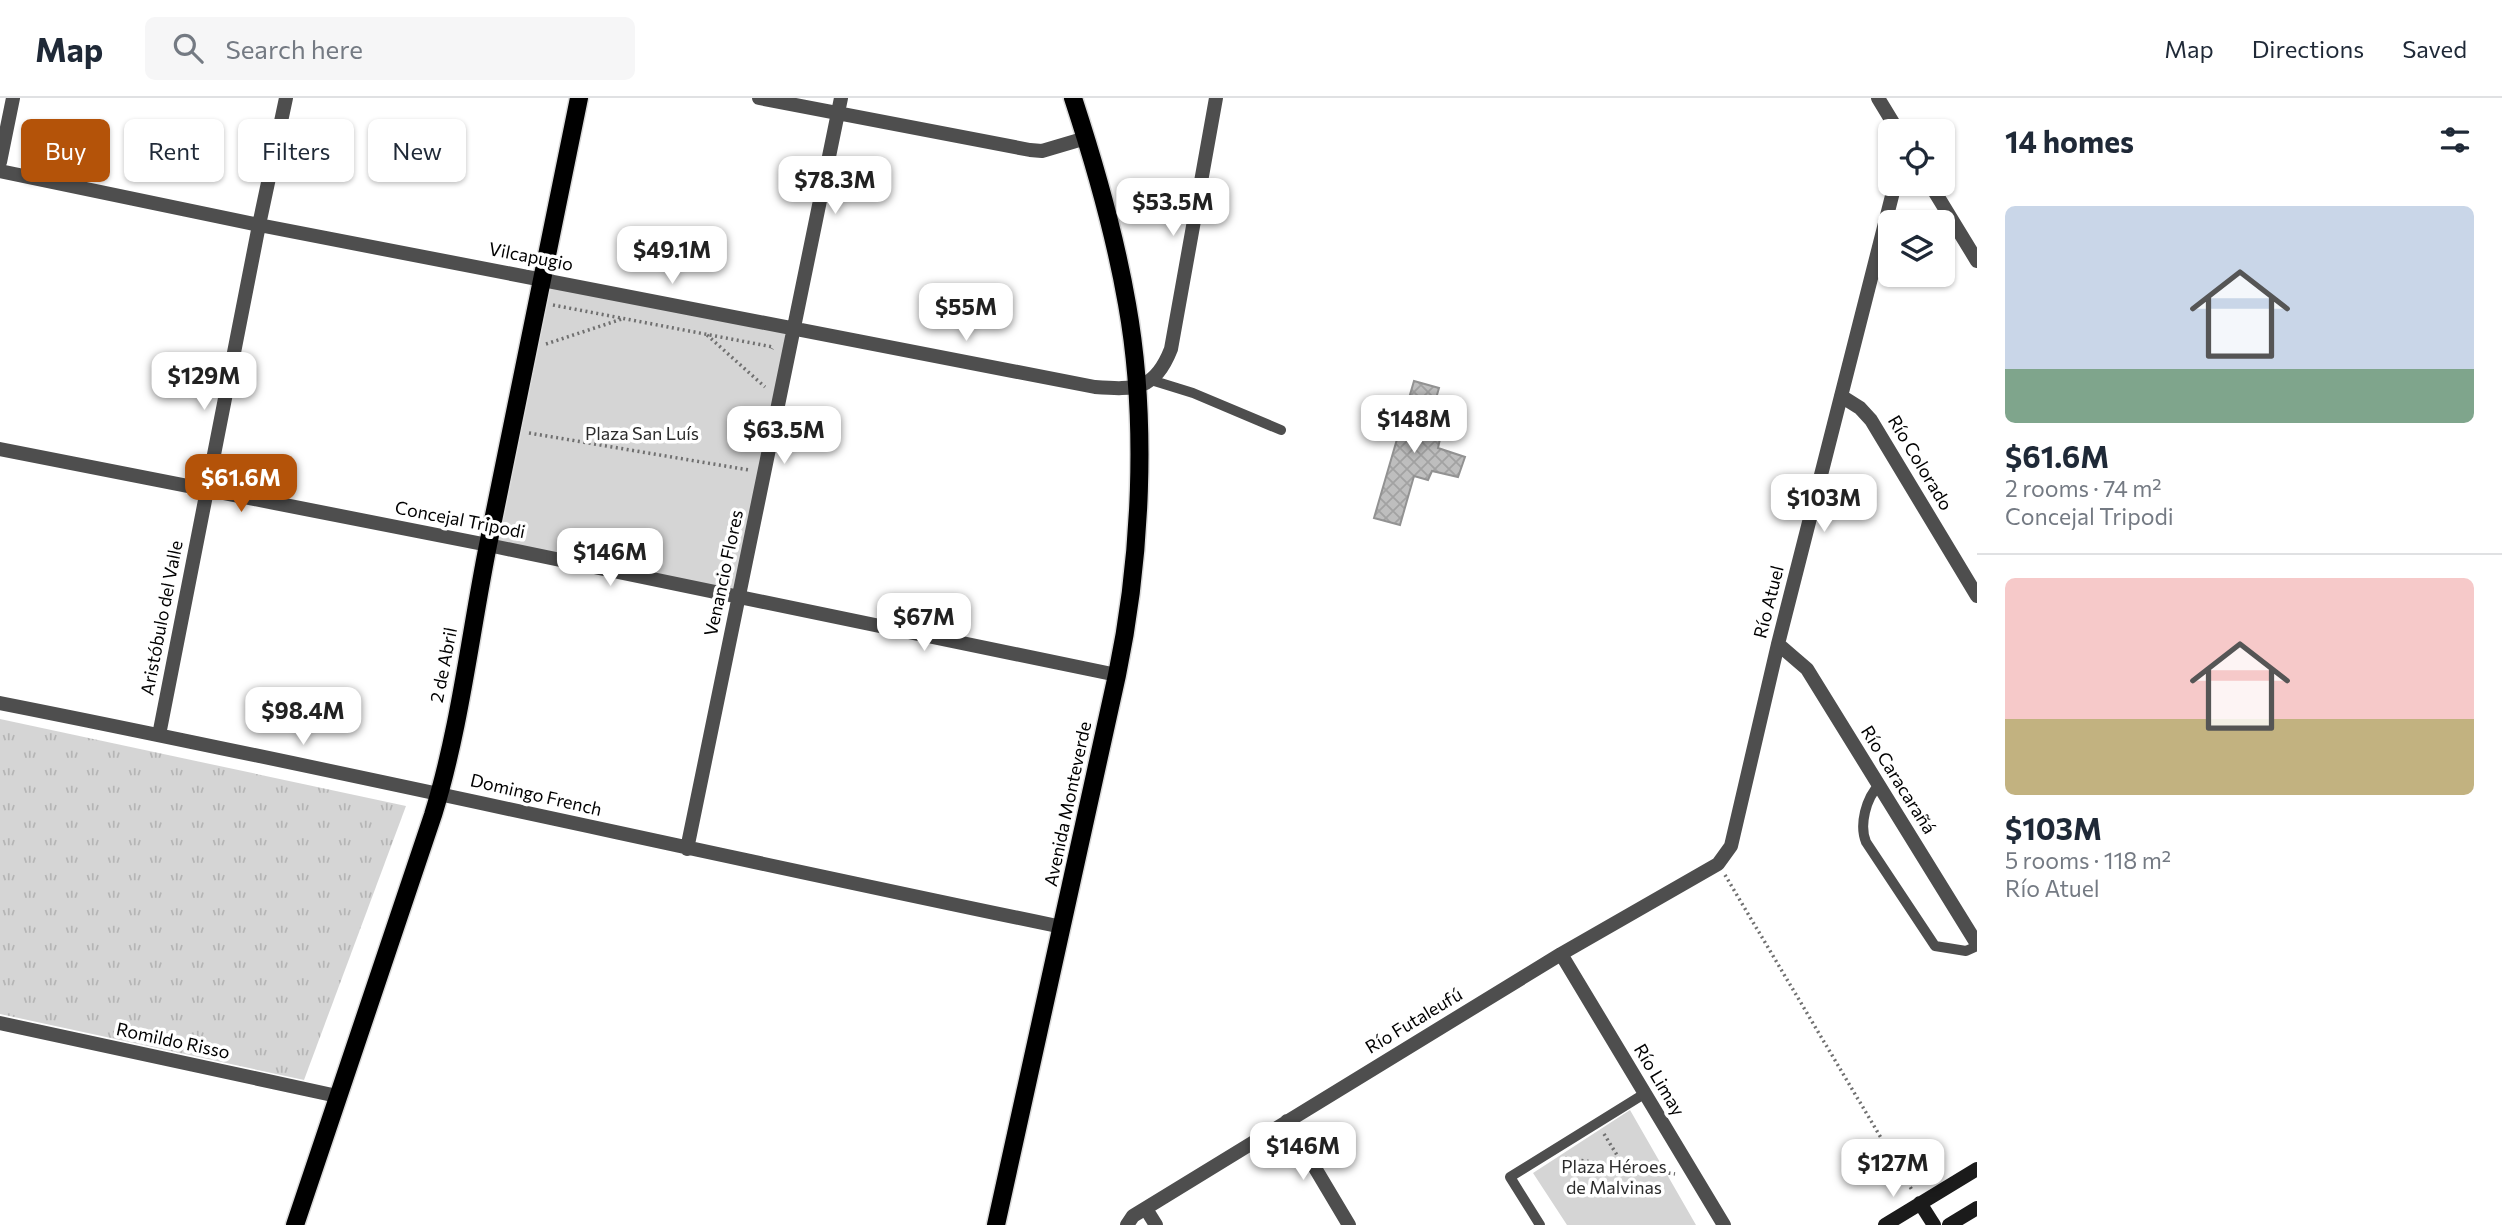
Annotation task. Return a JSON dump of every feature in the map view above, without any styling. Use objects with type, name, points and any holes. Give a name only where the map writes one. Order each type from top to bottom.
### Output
[{"type":"main road","name":"2 de Abril","points":[[295,1225],[440,793],[579,98]]},
{"type":"main road","name":"Avenida Monteverde","points":[[996,1225],[1118,675],[1127,627],[1135,556],[1144,384],[1119,260],[1087,138],[1073,98]]},
{"type":"main road","points":[[1885,1225],[1977,1169]]},
{"type":"main road","points":[[1920,1203],[1934,1225]]},
{"type":"main road","points":[[1949,1225],[1977,1208]]},
{"type":"street","points":[[0,162],[13,98]]},
{"type":"street","name":"Aristóbulo del Valle","points":[[159,735],[286,98]]},
{"type":"street","points":[[759,98],[1030,150],[1042,151],[1087,138]]},
{"type":"street","name":"Venancio Flores","points":[[687,849],[841,98]]},
{"type":"street","points":[[1144,384],[1163,369],[1171,349],[1216,98]]},
{"type":"street","points":[[1882,99],[1892,119]]},
{"type":"street","name":"Vilcapugio","points":[[0,172],[259,225],[1095,387],[1144,384]]},
{"type":"street","name":"Río Atuel","points":[[1718,864],[1731,846],[1778,644],[1892,196]]},
{"type":"street","points":[[1937,196],[1977,261]]},
{"type":"street","name":"Río Colorado","points":[[1841,396],[1860,408],[1871,420],[1977,596]]},
{"type":"street","name":"Concejal Tripodi","points":[[0,449],[488,544],[1118,675]]},
{"type":"street","name":"Río Caracarañá","points":[[1778,644],[1807,669],[1977,945]]},
{"type":"street","name":"Domingo French","points":[[0,703],[440,793],[687,849],[1062,927]]},
{"type":"street","name":"Río Futaleufú","points":[[1136,1217],[1287,1121],[1561,954],[1718,864]]},
{"type":"street","name":"Río Limay","points":[[1561,954],[1724,1225]]},
{"type":"street","name":"Romildo Risso","points":[[0,1023],[337,1096]]},
{"type":"street","points":[[1287,1121],[1349,1225]]},
{"type":"street","points":[[1136,1217],[1156,1225]]},
{"type":"lane","points":[[1144,384],[1194,393],[1281,430]]},
{"type":"lane","points":[[1879,785],[1870,798],[1862,827],[1866,842],[1935,947],[1965,951],[1977,945]]},
{"type":"lane","points":[[1540,1225],[1510,1177],[1644,1094]]},
{"type":"path","points":[[548,304],[773,347],[770,360]]},
{"type":"path","points":[[543,335],[541,345],[624,318]]},
{"type":"path","points":[[705,334],[765,387],[768,374]]},
{"type":"path","points":[[513,432],[764,473]]},
{"type":"path","points":[[749,470],[751,458]]},
{"type":"path","points":[[1718,864],[1920,1203]]},
{"type":"path","points":[[1597,1123],[1625,1167]]},
{"type":"path","points":[[1545,1155],[1695,1177]]},
{"type":"path","points":[[1591,1191],[1597,1164]]},
{"type":"green space","name":"Plaza San Luís","points":[[543,279],[794,327],[739,597],[488,545]]},
{"type":"green space","points":[[0,719],[406,806],[304,1080],[0,1014]]},
{"type":"green space","name":"Plaza Héroes de Malvinas","points":[[1630,1110],[1696,1225],[1567,1225],[1533,1173]]},
{"type":"building","points":[[1414,381],[1439,388],[1426,433],[1440,439],[1438,448],[1465,457],[1458,477],[1432,471],[1428,480],[1414,476],[1400,525],[1374,518]]}]
